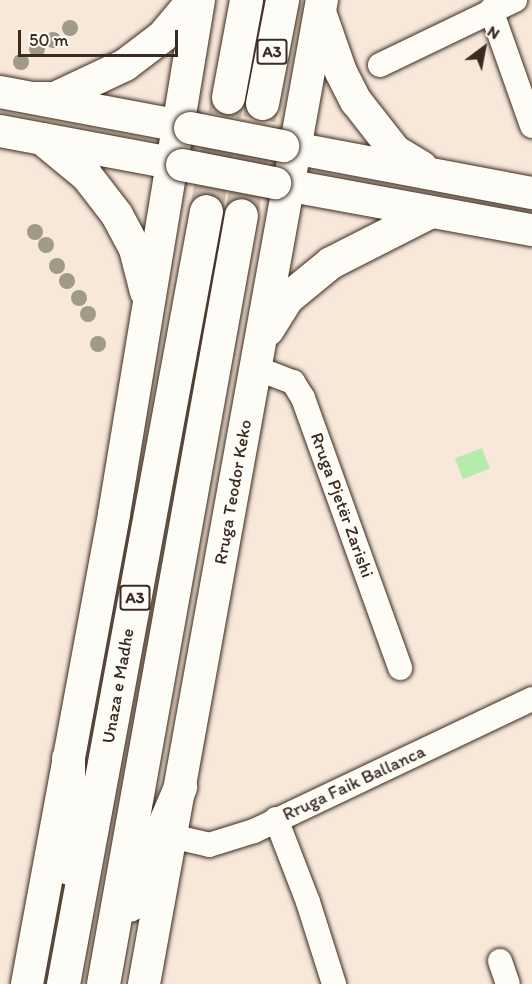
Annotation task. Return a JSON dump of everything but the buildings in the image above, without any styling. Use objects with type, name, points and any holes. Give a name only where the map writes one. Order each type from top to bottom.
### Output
[{"type":"highway","name":"A3","points":[[228,97],[246,0]]},
{"type":"highway","name":"A3","points":[[262,103],[282,0]]},
{"type":"highway","name":"Unaza e Madhe","points":[[63,984],[206,211]]},
{"type":"highway","name":"Unaza e Madhe","points":[[103,984],[241,216]]},
{"type":"highway","points":[[68,758],[73,935]]},
{"type":"highway","points":[[111,942],[180,787]]},
{"type":"main road","points":[[33,98],[55,98],[125,65],[163,36],[193,0]]},
{"type":"main road","points":[[27,984],[184,127],[199,0]]},
{"type":"main road","points":[[321,6],[341,72],[374,127],[395,151],[435,174]]},
{"type":"main road","name":"Rruga Teodor Keko","points":[[144,984],[258,356],[282,184],[321,6]]},
{"type":"main road","points":[[0,92],[532,193]]},
{"type":"main road","points":[[0,131],[532,230]]},
{"type":"main road","points":[[42,139],[87,176],[117,215],[145,276],[148,315]]},
{"type":"main road","points":[[258,356],[287,299],[308,279],[353,249],[431,212]]},
{"type":"street","points":[[380,65],[514,0]]},
{"type":"street","points":[[491,10],[532,126]]},
{"type":"street","name":"Rruga Pjetër Zarishi","points":[[258,356],[293,382],[303,398],[400,668]]},
{"type":"street","name":"Rruga Faik Ballanca","points":[[171,836],[209,845],[276,819],[532,699]]},
{"type":"street","points":[[276,819],[308,903],[334,984]]},
{"type":"street","points":[[500,961],[508,984]]},
{"type":"green space","points":[[482,448],[490,469],[463,479],[455,458]]},
{"type":"tunnel","points":[[206,211],[228,97]]},
{"type":"tunnel","points":[[241,215],[262,103]]}]
